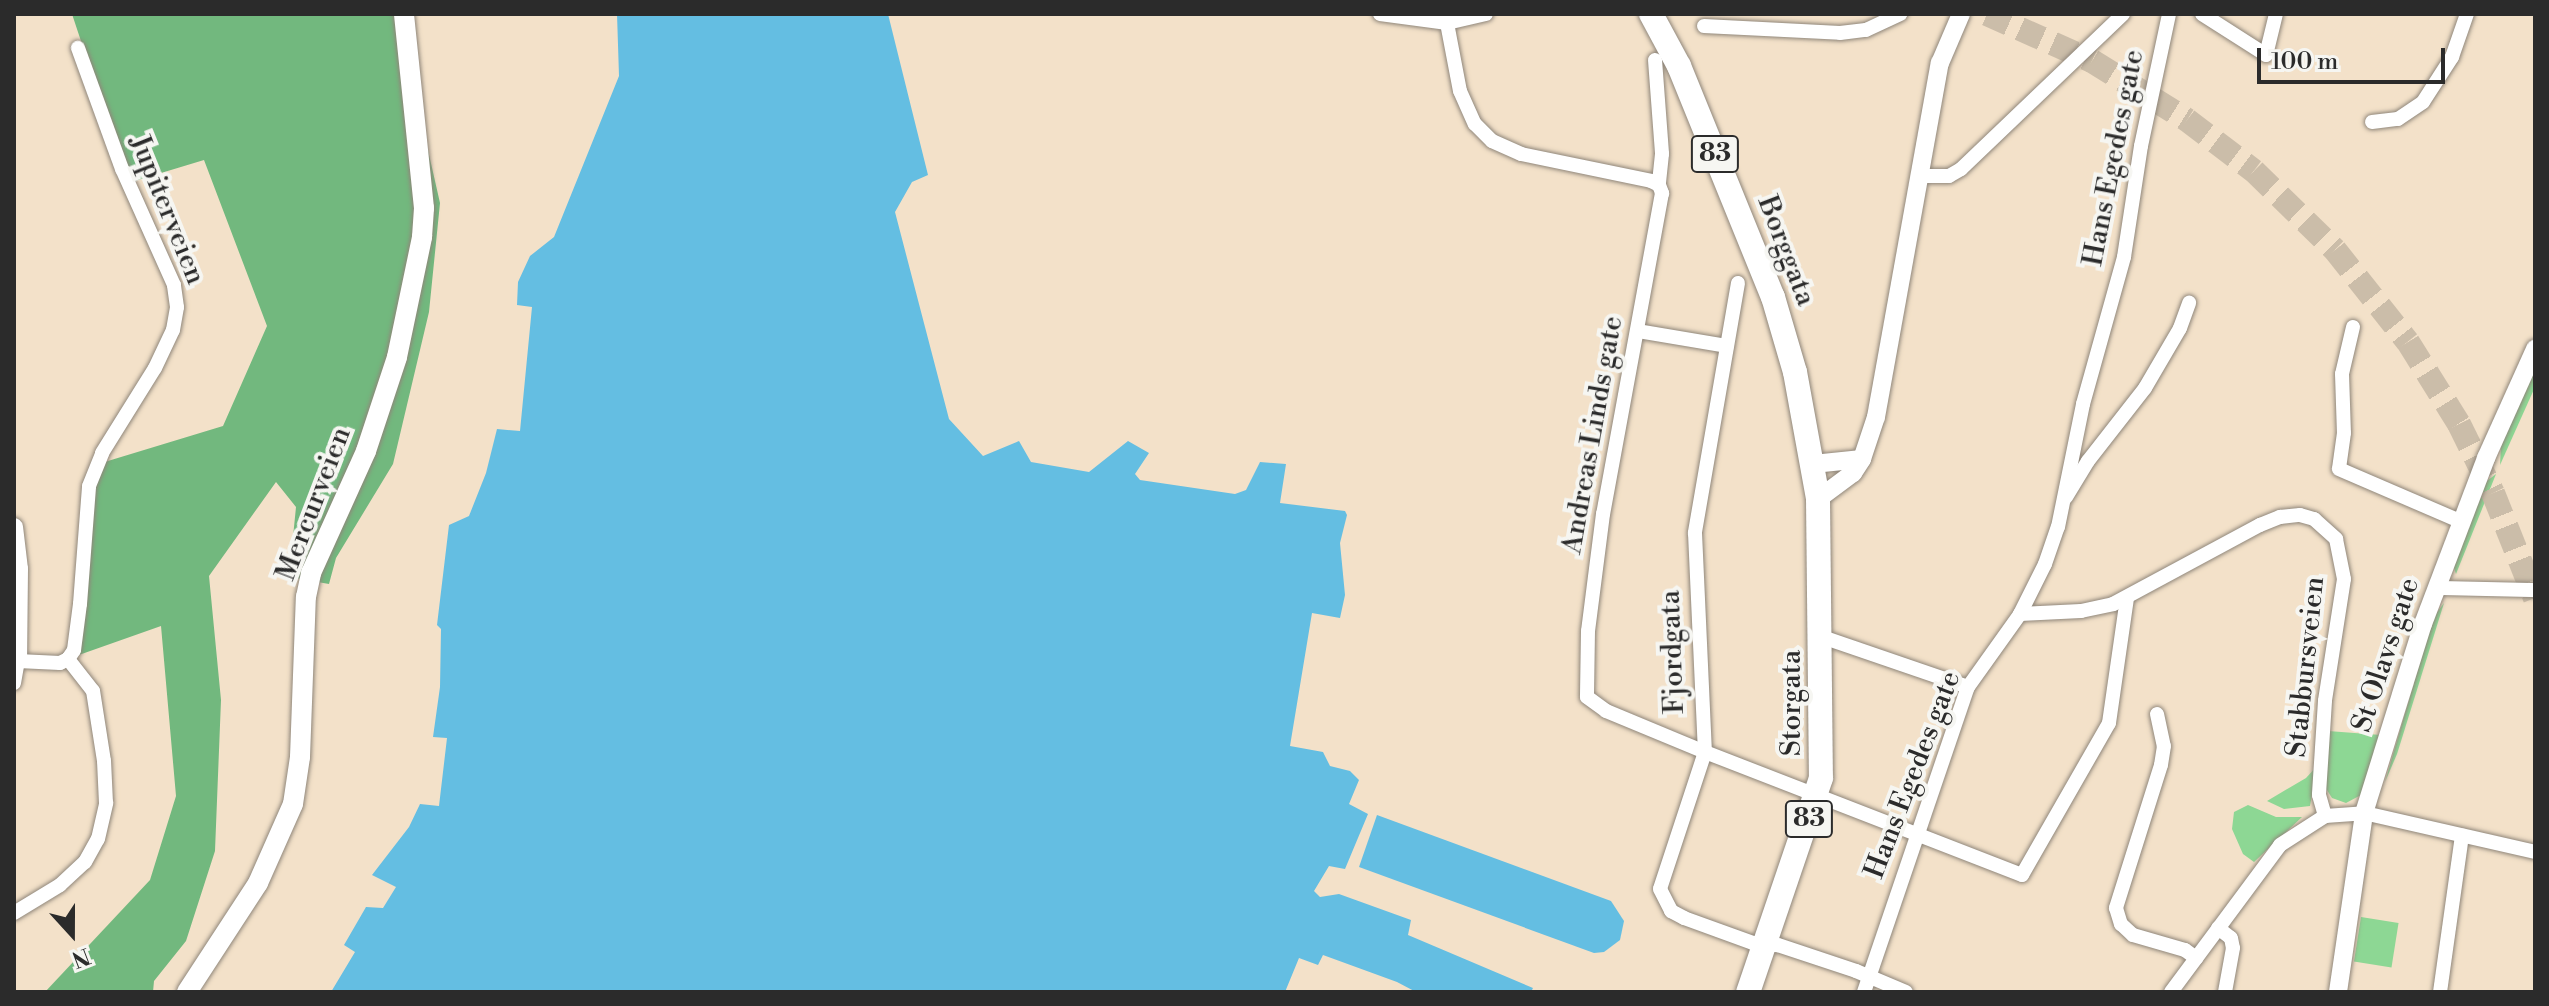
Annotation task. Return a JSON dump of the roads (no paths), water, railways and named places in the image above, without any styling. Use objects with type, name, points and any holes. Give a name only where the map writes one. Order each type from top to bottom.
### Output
[{"type":"highway","name":"Borggata","points":[[1651,14],[1679,66],[1773,297],[1795,372],[1813,464]]},
{"type":"highway","name":"Borggata","points":[[1668,14],[1679,66]]},
{"type":"highway","name":"Storgata","points":[[1748,992],[1821,778],[1822,637],[1818,499],[1813,464]]},
{"type":"main road","name":"Mercurveien","points":[[187,992],[258,883],[293,804],[300,757],[306,597],[311,573],[366,451],[397,357],[422,237],[424,208],[404,14]]},
{"type":"street","points":[[1380,14],[1447,23],[1486,14]]},
{"type":"street","points":[[1704,26],[1840,33],[1866,30],[1900,14]]},
{"type":"street","points":[[1921,176],[1949,176],[1961,169],[2123,14]]},
{"type":"street","name":"Hans Egedes gate","points":[[1866,985],[1968,687],[2020,614],[2045,564],[2066,498],[2083,404],[2124,257],[2141,146],[2169,14]]},
{"type":"street","points":[[2202,14],[2266,55],[2276,14]]},
{"type":"street","points":[[2372,122],[2398,119],[2423,102],[2452,57],[2467,14]]},
{"type":"street","points":[[1818,499],[1853,473],[1862,459],[1876,417],[1940,63],[1956,16]]},
{"type":"street","points":[[1447,23],[1460,91],[1475,124],[1492,141],[1521,154],[1659,185]]},
{"type":"street","name":"Jupiterveien","points":[[68,659],[74,650],[80,604],[89,486],[102,453],[155,368],[173,330],[177,307],[174,285],[113,149],[78,48]]},
{"type":"street","name":"Andreas Linds gate","points":[[1655,60],[1662,154],[1661,202],[1593,577],[1587,697],[1606,711],[1705,752]]},
{"type":"street","name":"Fjordgata","points":[[1738,283],[1695,533],[1705,752],[1662,879],[1663,901],[1671,911],[1684,918],[1753,943],[1766,943],[1856,971],[1866,985],[1906,992]]},
{"type":"street","name":"Hans Egedes gate","points":[[2066,498],[2088,461],[2145,388],[2180,328],[2189,303]]},
{"type":"street","points":[[2353,327],[2342,374],[2344,433],[2339,469],[2462,522]]},
{"type":"street","points":[[1638,331],[1727,346]]},
{"type":"street","name":"St Olavs gate","points":[[2338,992],[2364,813],[2437,588],[2535,349]]},
{"type":"street","points":[[1813,464],[1862,459]]},
{"type":"street","name":"Stabbursveien","points":[[2127,598],[2280,517],[2300,515],[2314,519],[2336,539],[2344,579],[2325,701],[2319,795],[2325,816]]},
{"type":"street","points":[[14,527],[18,661],[14,683]]},
{"type":"street","points":[[2437,588],[2535,590]]},
{"type":"street","points":[[1705,752],[2022,875],[2109,723],[2127,598],[2081,611],[2020,614]]},
{"type":"street","points":[[1822,637],[1968,687]]},
{"type":"street","points":[[14,913],[60,885],[85,862],[98,839],[106,803],[103,749],[93,691],[68,659],[48,664],[18,661]]},
{"type":"street","points":[[2157,714],[2164,746],[2161,765],[2116,908],[2121,924],[2133,935],[2185,950],[2196,958]]},
{"type":"street","points":[[2171,992],[2280,845],[2325,816],[2364,813],[2535,852]]},
{"type":"street","points":[[2440,992],[2462,836]]},
{"type":"street","points":[[2218,928],[2231,938],[2233,948],[2225,992]]},
{"type":"water","points":[[617,14],[888,14],[928,175],[912,182],[895,212],[949,419],[983,456],[1019,441],[1031,462],[1089,472],[1128,441],[1149,453],[1135,474],[1140,480],[1235,494],[1246,490],[1260,462],[1286,464],[1280,503],[1345,511],[1347,515],[1340,543],[1345,595],[1340,618],[1312,613],[1290,746],[1323,752],[1330,766],[1350,771],[1359,780],[1349,804],[1368,814],[1345,869],[1329,866],[1314,891],[1320,897],[1339,894],[1411,920],[1408,935],[1533,988],[1531,992],[1416,992],[1323,955],[1318,965],[1299,958],[1285,992],[331,992],[355,952],[344,945],[366,907],[383,908],[396,887],[372,875],[409,827],[420,804],[439,806],[447,738],[433,737],[440,687],[441,629],[437,625],[449,525],[469,516],[486,473],[497,429],[520,431],[532,307],[517,305],[518,282],[530,256],[554,237],[619,76]]},
{"type":"water","points":[[1377,815],[1611,901],[1624,921],[1620,940],[1604,952],[1594,953],[1359,867]]},
{"type":"tunnel","points":[[1987,14],[2092,61],[2187,120],[2254,171],[2335,250],[2408,342],[2459,424],[2493,493],[2535,598]]}]
